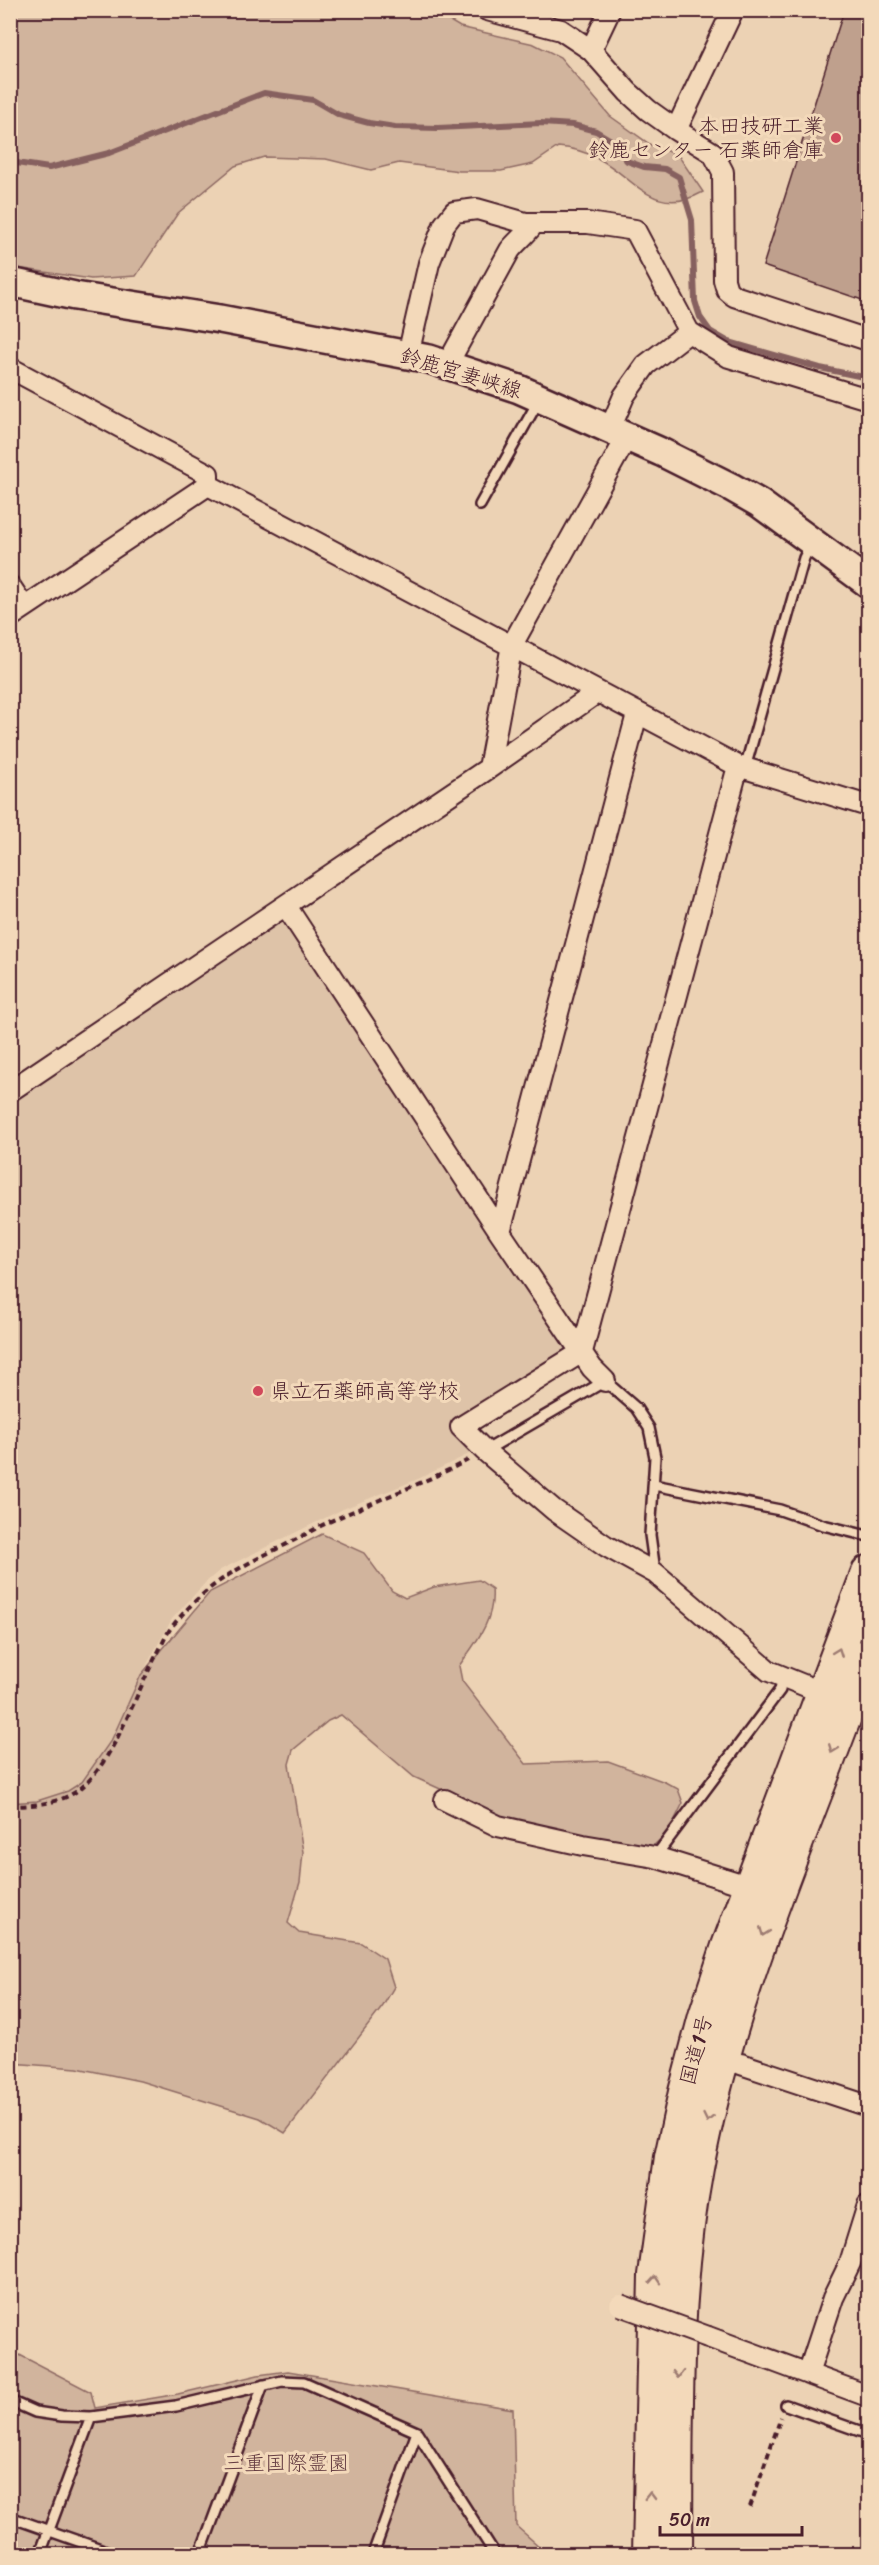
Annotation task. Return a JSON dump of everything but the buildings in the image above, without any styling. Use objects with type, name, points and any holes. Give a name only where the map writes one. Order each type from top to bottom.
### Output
[{"type":"highway","name":"国道1号","points":[[676,2554],[679,2330],[685,2251],[697,2169],[712,2100],[839,1698],[868,1572]]},
{"type":"highway","name":"国道1号","points":[[650,2554],[653,2320],[661,2216],[685,2092],[716,1984],[839,1698],[868,1655]]},
{"type":"main road","name":"鈴鹿宮妻峡線","points":[[10,282],[75,296],[220,319],[408,355],[447,365],[519,389],[619,433],[731,487],[759,503],[868,582]]},
{"type":"street","points":[[487,10],[561,30],[591,51],[628,92],[648,110],[713,153],[723,172],[724,280],[727,290],[734,296],[868,340]]},
{"type":"street","points":[[591,51],[610,10]]},
{"type":"street","points":[[676,130],[734,10]]},
{"type":"street","points":[[408,355],[429,263],[444,225],[454,212],[477,209],[526,223],[588,223],[635,230],[688,332],[729,357],[868,399]]},
{"type":"street","points":[[447,365],[510,250],[534,223]]},
{"type":"street","points":[[489,768],[512,645],[619,433],[624,396],[646,365],[688,332]]},
{"type":"street","points":[[10,368],[208,474],[208,485]]},
{"type":"street","points":[[10,586],[17,612],[208,485]]},
{"type":"street","points":[[208,485],[512,645],[637,714],[742,767],[868,806]]},
{"type":"street","points":[[10,1091],[286,906],[598,692]]},
{"type":"street","points":[[500,1232],[637,714]]},
{"type":"street","points":[[742,767],[582,1352],[461,1427],[485,1451],[554,1510],[606,1546],[655,1573],[769,1671],[839,1698]]},
{"type":"street","points":[[286,906],[500,1232],[582,1352],[605,1381]]},
{"type":"street","points":[[716,1984],[719,1935],[801,1712],[839,1698]]},
{"type":"street","points":[[445,1800],[498,1826],[583,1845],[655,1857],[738,1883]]},
{"type":"street","points":[[741,2064],[868,2106]]},
{"type":"street","points":[[808,2374],[833,2298],[850,2263],[868,2205]]},
{"type":"street","points":[[620,2304],[868,2396]]},
{"type":"lane","points":[[480,505],[540,399]]},
{"type":"lane","points":[[742,767],[804,558],[813,541]]},
{"type":"lane","points":[[485,1451],[605,1381],[636,1407],[649,1428],[655,1457],[650,1535],[655,1573]]},
{"type":"lane","points":[[654,1485],[780,1510],[823,1526],[868,1536]]},
{"type":"lane","points":[[655,1857],[780,1690],[783,1678]]},
{"type":"lane","points":[[10,2401],[35,2412],[62,2416],[91,2416],[176,2406],[282,2381],[304,2382],[417,2432],[495,2554]]},
{"type":"lane","points":[[200,2554],[263,2385]]},
{"type":"lane","points":[[786,2405],[868,2434]]},
{"type":"lane","points":[[40,2554],[91,2416]]},
{"type":"lane","points":[[373,2554],[417,2432]]},
{"type":"lane","points":[[10,2517],[115,2554]]},
{"type":"path","points":[[10,1806],[37,1805],[72,1795],[84,1786],[99,1769],[114,1743],[145,1677],[173,1626],[213,1584],[231,1571],[338,1517],[438,1476],[485,1451]]},
{"type":"path","points":[[750,2507],[786,2405]]},
{"type":"shaded area","name":"県立石薬師高等学校","points":[[280,923],[287,924],[565,1347],[562,1356],[450,1426],[472,1447],[473,1452],[418,1479],[343,1509],[220,1570],[172,1619],[141,1675],[112,1739],[82,1782],[68,1791],[37,1801],[11,1803],[11,1102]]},
{"type":"green space","points":[[10,11],[433,11],[460,27],[534,44],[560,57],[610,116],[651,145],[678,155],[703,192],[686,199],[671,201],[658,198],[646,193],[599,159],[569,148],[558,147],[533,164],[501,171],[459,171],[399,163],[371,170],[326,159],[264,157],[235,166],[178,213],[136,276],[91,279],[11,267]]},
{"type":"green space","points":[[322,1534],[364,1553],[392,1591],[405,1598],[434,1587],[479,1580],[492,1589],[487,1621],[478,1639],[459,1666],[462,1681],[526,1764],[608,1761],[678,1789],[683,1803],[669,1831],[651,1848],[515,1823],[414,1777],[341,1715],[328,1721],[293,1750],[289,1764],[303,1852],[300,1882],[288,1923],[299,1933],[361,1943],[385,1959],[394,1987],[383,2006],[285,2133],[260,2118],[140,2081],[77,2068],[11,2063],[10,1803],[37,1801],[68,1791],[82,1782],[112,1739],[141,1675],[210,1592]]},
{"type":"green space","name":"三重国際霊園","points":[[10,2350],[91,2392],[95,2408],[178,2394],[258,2375],[288,2371],[513,2409],[516,2526],[548,2554],[11,2554]]},
{"type":"waterway","points":[[10,162],[49,168],[109,153],[264,93],[313,100],[339,115],[395,127],[438,128],[541,123],[573,125],[596,131],[611,140],[627,161],[644,167],[665,169],[679,177],[692,220],[695,301],[700,317],[710,331],[729,342],[820,368],[868,378]]},
{"type":"place","name":"本田技研工業 鈴鹿センター 石薬師倉庫","points":[[836,138]]},
{"type":"place","name":"県立石薬師高等学校","points":[[258,1391]]}]
